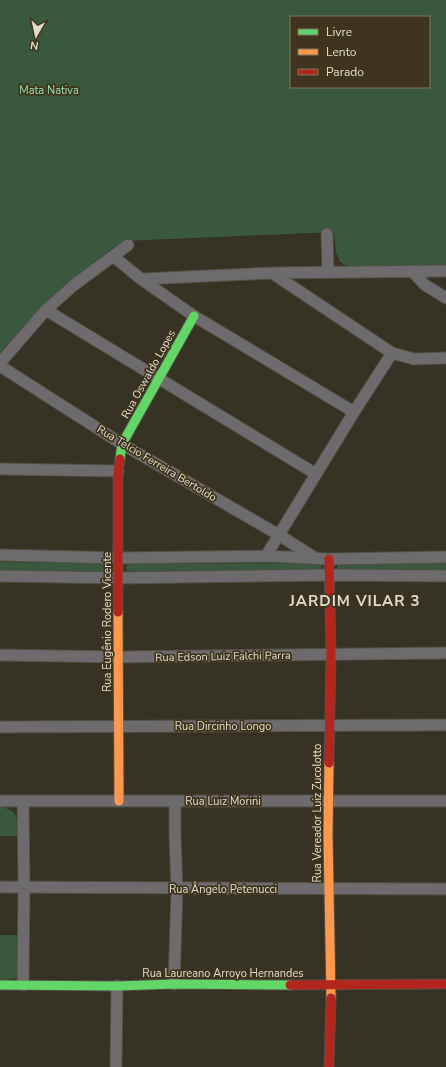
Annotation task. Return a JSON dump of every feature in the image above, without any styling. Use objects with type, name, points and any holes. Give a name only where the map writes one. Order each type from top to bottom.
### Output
[{"type":"street","points":[[327,234],[328,272]]},
{"type":"street","points":[[0,363],[46,310],[74,285],[128,245]]},
{"type":"street","points":[[113,256],[141,279],[194,316],[354,412]]},
{"type":"street","points":[[412,271],[425,285],[446,298]]},
{"type":"street","points":[[141,279],[272,273],[446,271]]},
{"type":"street","points":[[272,273],[392,353],[414,359],[446,358]]},
{"type":"street","points":[[46,310],[316,474]]},
{"type":"street","name":"Rua Oswaldo Lopes","points":[[122,444],[194,316]]},
{"type":"street","points":[[266,556],[392,353]]},
{"type":"street","name":"Rua Telcio Ferreira Bertoldo","points":[[0,366],[122,444],[316,558]]},
{"type":"street","name":"Rua Eugênio Rodero Vicente","points":[[119,801],[120,727],[118,471],[122,444]]},
{"type":"street","points":[[0,469],[118,471]]},
{"type":"street","points":[[0,555],[119,558],[266,556],[329,559],[446,557]]},
{"type":"street","name":"Rua Vereador Luiz Zucolotto","points":[[329,559],[331,655],[328,801],[331,985],[329,1067]]},
{"type":"street","points":[[0,576],[118,578],[329,575],[446,576]]},
{"type":"street","name":"Rua Edson Luiz Falchi Parra","points":[[0,655],[119,656],[446,653]]},
{"type":"street","name":"Rua Dircinho Longo","points":[[0,727],[446,725]]},
{"type":"street","name":"Rua Luiz Morini","points":[[0,801],[446,801]]},
{"type":"street","points":[[23,801],[23,985]]},
{"type":"street","points":[[174,984],[177,889],[174,836],[175,801]]},
{"type":"street","name":"Rua Ângelo Petenucci","points":[[0,888],[446,890]]},
{"type":"street","name":"Rua Laureano Arroyo Hernandes","points":[[0,985],[117,986],[174,984],[446,984]]},
{"type":"street","points":[[116,1067],[117,986]]},
{"type":"street","points":[[112,1067],[120,1067]]},
{"type":"green space","name":"Mata Nativa","points":[[0,0],[446,0],[446,266],[348,267],[340,262],[336,253],[334,232],[124,241],[96,261],[37,312],[0,353]]},
{"type":"green space","points":[[0,562],[106,563],[110,569],[106,572],[0,571]]},
{"type":"green space","points":[[446,562],[446,571],[337,570],[338,564]]},
{"type":"green space","points":[[130,564],[321,564],[322,570],[319,572],[130,572],[126,570],[127,565]]},
{"type":"green space","points":[[0,806],[11,811],[16,816],[17,836],[0,836]]},
{"type":"green space","points":[[0,935],[20,935],[18,978],[0,980]]},
{"type":"traffic: fast","points":[[120,459],[122,444],[194,316]]},
{"type":"traffic: fast","points":[[0,985],[290,985]]},
{"type":"traffic: slow","points":[[118,612],[119,801]]},
{"type":"traffic: slow","points":[[329,763],[328,835],[331,998]]},
{"type":"traffic: jam","points":[[118,612],[118,471],[120,459]]},
{"type":"traffic: jam","points":[[329,559],[331,655],[329,763]]},
{"type":"traffic: jam","points":[[290,985],[446,984]]},
{"type":"traffic: jam","points":[[329,1067],[331,998]]},
{"type":"district","name":"JARDIM VILAR 3","points":[[355,601]]}]
